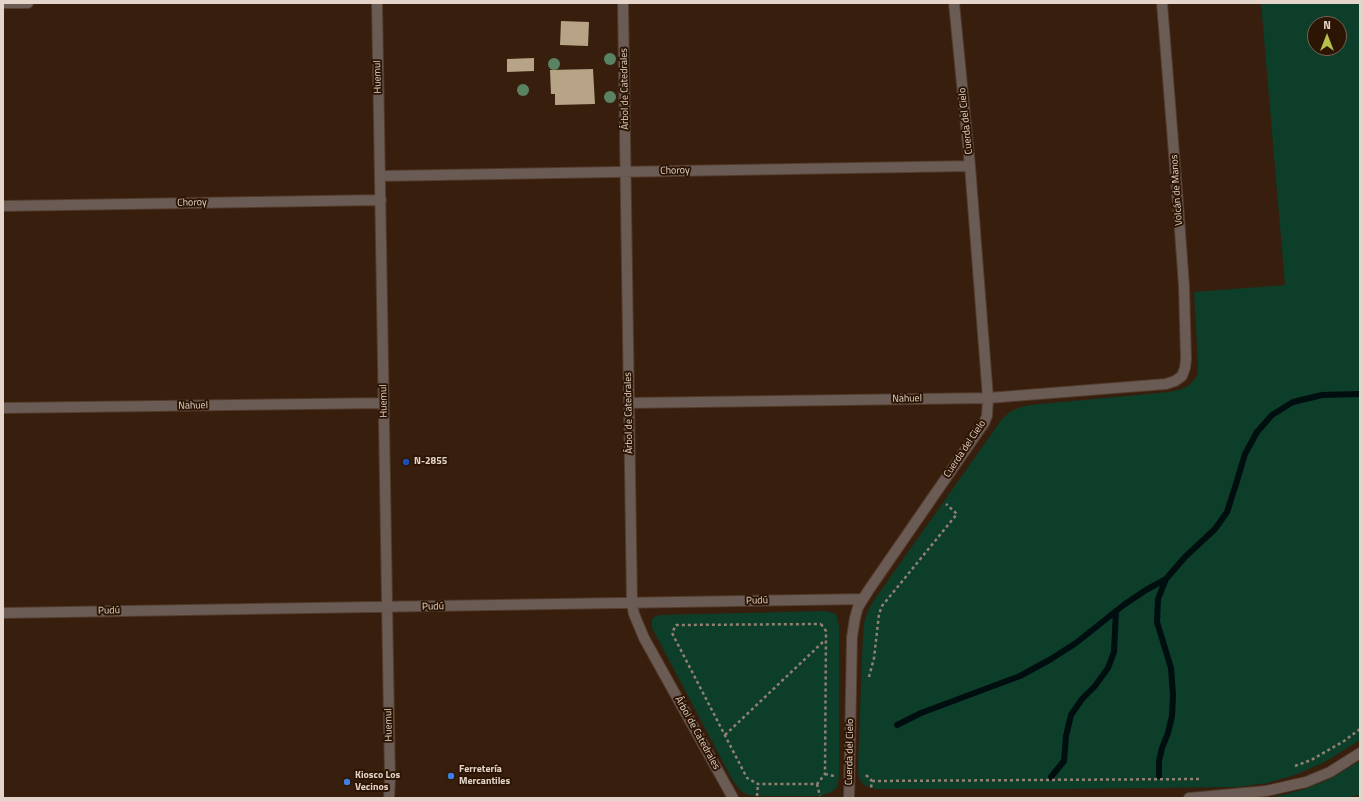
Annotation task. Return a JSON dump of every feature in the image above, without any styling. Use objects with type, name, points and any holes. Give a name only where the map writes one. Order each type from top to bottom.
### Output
[{"type":"street","points":[[3,4],[28,3]]},
{"type":"street","name":"Huemul","points":[[377,3],[388,607],[389,798]]},
{"type":"street","name":"Árbol de Catedrales","points":[[623,3],[632,604],[634,614],[644,638],[733,798]]},
{"type":"street","name":"Cuerda del Cielo","points":[[849,798],[853,628],[858,607],[984,423],[987,416],[988,398],[970,166],[954,3]]},
{"type":"street","name":"Volcán de Manos","points":[[1162,3],[1183,271],[1186,368],[1182,376]]},
{"type":"street","name":"Choroy","points":[[380,176],[970,166]]},
{"type":"street","name":"Choroy","points":[[3,206],[381,200]]},
{"type":"street","name":"Nahuel","points":[[629,403],[988,398],[1166,384],[1175,381],[1182,376]]},
{"type":"street","name":"Nahuel","points":[[3,408],[384,403]]},
{"type":"street","name":"Pudú","points":[[3,613],[632,604],[863,599]]},
{"type":"street","points":[[1189,798],[1266,791],[1306,782],[1330,772],[1360,753]]},
{"type":"path","points":[[868,681],[874,658],[877,621],[882,606],[958,514],[934,495]]},
{"type":"path","points":[[821,624],[826,631],[825,774],[817,784],[758,784],[747,778],[672,633],[676,625],[821,624]]},
{"type":"path","points":[[725,735],[826,640]]},
{"type":"path","points":[[1291,768],[1344,742],[1360,729]]},
{"type":"path","points":[[872,781],[1202,779]]},
{"type":"path","points":[[757,796],[758,784]]},
{"type":"path","points":[[817,784],[820,796]]},
{"type":"green space","points":[[1261,3],[1360,3],[1360,740],[1323,763],[1295,775],[1267,783],[1238,787],[876,789],[866,786],[859,778],[858,768],[863,633],[867,613],[872,603],[1002,419],[1010,412],[1029,405],[1169,392],[1188,386],[1198,373],[1194,292],[1285,285]]},
{"type":"green space","points":[[825,611],[834,613],[837,616],[839,626],[839,777],[837,787],[832,792],[820,796],[748,795],[742,792],[733,781],[652,628],[652,620],[654,617],[660,615]]},
{"type":"green space","points":[[1360,761],[1360,795],[1344,798],[1267,798],[1308,788],[1330,779]]},
{"type":"building","points":[[561,21],[589,22],[588,46],[560,45]]},
{"type":"building","points":[[534,58],[534,71],[507,72],[507,59]]},
{"type":"building","points":[[593,69],[595,104],[555,105],[555,94],[551,94],[550,70]]},
{"type":"waterway","points":[[1159,776],[1159,761],[1172,716],[1173,695],[1171,668],[1157,622],[1158,599],[1166,579],[1185,557],[1215,529],[1227,512],[1245,454],[1257,432],[1272,415],[1293,402],[1322,395],[1360,394]]},
{"type":"waterway","points":[[897,725],[921,713],[1020,676],[1076,643],[1125,604],[1166,579]]},
{"type":"waterway","points":[[1051,777],[1064,761],[1066,736],[1071,715],[1082,699],[1095,686],[1108,668],[1114,652],[1116,611]]},
{"type":"place","name":"N-2855","points":[[406,462]]},
{"type":"place","name":"Ferretería Mercantiles","points":[[451,776]]},
{"type":"place","name":"Kiosco Los Vecinos","points":[[347,782]]}]
